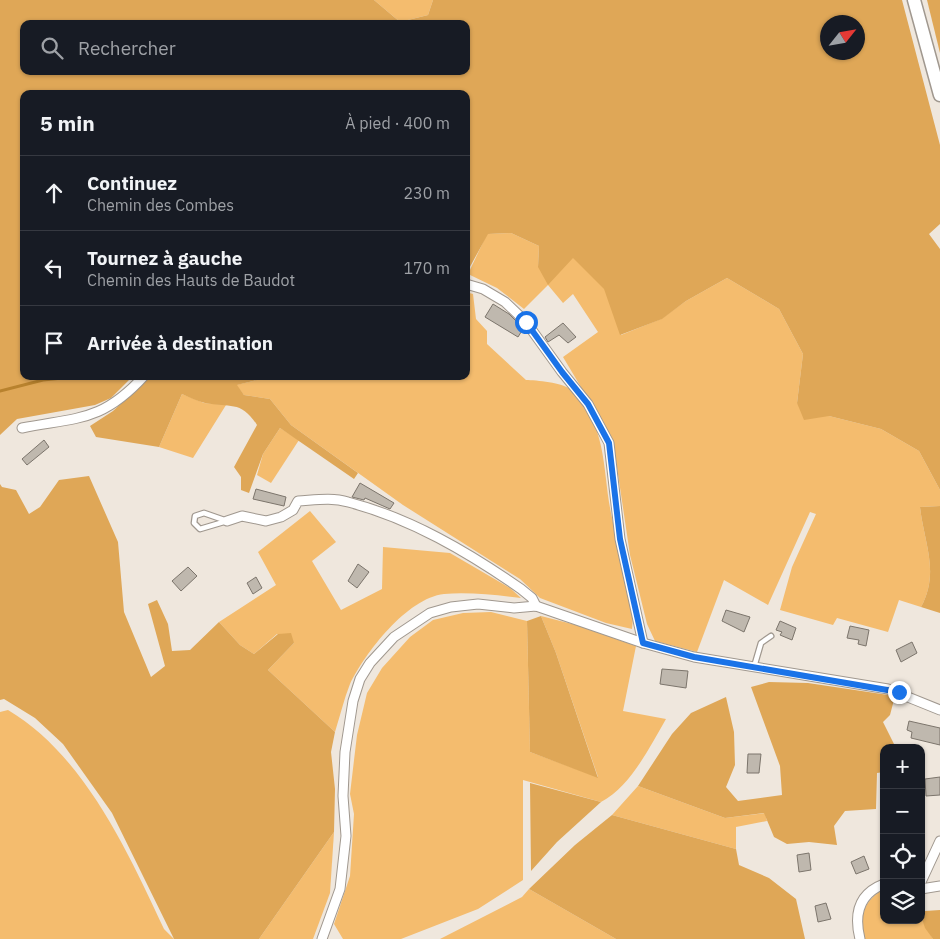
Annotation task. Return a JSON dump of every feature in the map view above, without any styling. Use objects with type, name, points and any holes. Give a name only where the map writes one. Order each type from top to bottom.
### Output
[{"type":"street","points":[[914,0],[940,95]]},
{"type":"street","points":[[470,285],[483,289],[505,302],[526,322],[588,404],[609,443],[620,539],[643,643]]},
{"type":"street","points":[[22,428],[64,421],[103,410],[130,391],[140,380]]},
{"type":"street","points":[[227,521],[242,516],[266,521],[281,517],[293,510],[298,501],[326,499],[347,501],[439,537],[521,589],[532,598],[536,606]]},
{"type":"street","points":[[322,939],[340,889],[346,836],[342,796],[345,752],[353,701],[360,680],[370,663],[394,637],[430,613],[452,607],[478,604],[514,608],[536,606],[643,643],[694,657],[899,692],[940,710]]},
{"type":"street","points":[[922,879],[940,841]]},
{"type":"street","points":[[860,939],[856,917],[858,908],[868,894],[880,886]]},
{"type":"street","points":[[925,888],[940,886]]},
{"type":"lane","points":[[204,513],[227,521],[200,529],[194,523],[194,516],[204,513]]},
{"type":"lane","points":[[754,667],[761,643],[771,636]]},
{"type":"shaded area","points":[[0,0],[374,0],[398,20],[20,20],[20,75],[470,75],[470,20],[408,20],[428,15],[433,0],[902,0],[940,145],[940,224],[929,234],[940,249],[940,490],[919,451],[881,429],[829,416],[804,420],[797,403],[803,354],[779,309],[727,278],[686,301],[662,319],[620,335],[604,289],[573,258],[548,285],[538,267],[539,246],[511,233],[488,234],[470,267],[470,90],[20,90],[20,380],[129,380],[111,398],[95,405],[17,419],[0,435]]},
{"type":"shaded area","points":[[374,0],[433,0],[428,15],[408,20],[398,20]]},
{"type":"shaded area","points":[[927,0],[940,0],[940,53]]},
{"type":"shaded area","points":[[511,233],[539,246],[538,267],[573,257],[605,289],[621,335],[661,319],[686,301],[727,278],[779,309],[803,354],[797,403],[829,416],[881,429],[919,451],[940,490],[940,506],[920,507],[930,569],[927,594],[921,607],[899,600],[888,632],[837,618],[833,625],[780,610],[792,567],[816,514],[810,512],[768,605],[724,580],[697,652],[655,641],[647,624],[630,555],[614,447],[606,429],[563,357],[598,332],[573,294],[563,303],[548,285],[524,309],[497,288],[470,275],[470,270],[487,234]]},
{"type":"shaded area","points":[[470,293],[473,294],[476,319],[487,331],[487,344],[526,380],[542,381],[570,389],[591,417],[597,432],[604,463],[611,513],[633,618],[632,629],[606,623],[540,598],[520,579],[403,505],[291,425],[270,399],[244,395],[236,385],[257,380],[470,380]]},
{"type":"shaded area","points":[[147,380],[257,380],[237,385],[244,395],[270,399],[291,425],[358,473],[354,479],[280,428],[263,454],[249,493],[241,490],[241,477],[234,467],[257,425],[240,408],[205,403],[182,394],[159,447],[96,437],[90,426],[113,411]]},
{"type":"shaded area","points":[[182,394],[204,403],[226,405],[193,458],[159,447]]},
{"type":"shaded area","points":[[280,428],[299,440],[271,483],[257,475],[263,454]]},
{"type":"shaded area","points":[[89,476],[118,542],[124,612],[151,677],[165,666],[148,604],[157,600],[168,624],[172,651],[190,650],[219,622],[240,645],[254,654],[278,634],[291,633],[294,643],[268,670],[335,732],[331,752],[335,789],[334,832],[259,939],[174,939],[112,813],[63,744],[35,718],[4,699],[0,700],[0,484],[2,487],[16,490],[29,514],[40,507],[59,480]]},
{"type":"shaded area","points":[[940,506],[940,613],[921,607],[927,594],[930,569],[920,507]]},
{"type":"shaded area","points":[[310,511],[336,542],[312,561],[341,610],[382,589],[383,547],[450,553],[510,588],[521,598],[453,593],[430,598],[416,605],[389,629],[357,671],[350,684],[335,732],[268,670],[294,643],[277,634],[254,654],[240,645],[219,622],[276,585],[258,552]]},
{"type":"shaded area","points":[[491,612],[527,621],[530,752],[598,777],[556,653],[541,616],[576,625],[636,646],[623,711],[666,719],[646,754],[630,776],[612,795],[601,802],[523,780],[523,880],[478,909],[401,939],[343,939],[334,924],[350,876],[354,814],[350,794],[357,735],[367,693],[382,668],[410,637],[433,620],[463,613]]},
{"type":"shaded area","points":[[541,616],[556,653],[598,778],[530,752],[527,621]]},
{"type":"shaded area","points":[[769,682],[808,683],[895,696],[890,715],[883,722],[894,744],[880,744],[880,773],[877,773],[876,809],[845,811],[834,826],[837,845],[809,842],[787,844],[774,837],[764,813],[725,818],[638,786],[672,734],[691,713],[726,697],[734,732],[735,765],[726,787],[738,801],[782,795],[780,766],[751,687]]},
{"type":"shaded area","points":[[8,710],[35,729],[59,752],[81,779],[119,838],[164,929],[174,939],[0,939],[0,712]]},
{"type":"shaded area","points":[[530,783],[601,802],[557,842],[531,871]]},
{"type":"shaded area","points":[[638,786],[725,818],[765,813],[767,821],[736,827],[736,849],[612,815]]},
{"type":"shaded area","points":[[612,815],[736,849],[739,865],[769,878],[796,899],[805,939],[616,939],[529,889],[575,845]]},
{"type":"shaded area","points":[[334,832],[330,893],[313,939],[259,939]]},
{"type":"shaded area","points":[[529,889],[616,939],[440,939],[522,897]]},
{"type":"shaded area","points":[[880,892],[880,924],[924,924],[933,939],[865,939],[862,917],[867,905]]},
{"type":"shaded area","points":[[940,910],[940,939],[933,939],[925,928],[925,911]]},
{"type":"building","points":[[493,304],[509,314],[521,326],[523,329],[518,337],[485,317]]},
{"type":"building","points":[[563,323],[576,337],[568,343],[559,335],[548,342],[545,337]]},
{"type":"building","points":[[44,440],[49,447],[27,465],[22,459]]},
{"type":"building","points":[[360,483],[394,503],[390,509],[365,498],[364,500],[352,497]]},
{"type":"building","points":[[256,489],[286,497],[284,506],[253,499]]},
{"type":"building","points":[[358,564],[369,572],[357,588],[348,581]]},
{"type":"building","points":[[188,567],[197,576],[181,591],[172,581]]},
{"type":"building","points":[[256,577],[262,588],[253,594],[247,583]]},
{"type":"building","points":[[726,610],[750,617],[744,632],[722,621]]},
{"type":"building","points":[[780,621],[796,628],[792,640],[780,635],[782,632],[776,630]]},
{"type":"building","points":[[850,626],[869,630],[866,646],[858,644],[859,640],[847,638]]},
{"type":"building","points":[[912,642],[917,653],[901,662],[896,650]]},
{"type":"building","points":[[662,669],[688,671],[686,688],[660,684]]},
{"type":"building","points":[[909,721],[940,728],[940,745],[911,738],[912,732],[907,730]]},
{"type":"building","points":[[748,754],[761,754],[759,773],[747,773]]},
{"type":"building","points":[[940,777],[940,795],[926,796],[925,779]]},
{"type":"building","points":[[809,853],[811,870],[799,872],[797,855]]},
{"type":"building","points":[[864,856],[869,869],[856,874],[851,862]]},
{"type":"building","points":[[826,903],[831,919],[818,922],[815,906]]},
{"type":"waterway","points":[[0,391],[43,380]]},
{"type":"route","points":[[526,322],[588,404],[609,443],[620,539],[643,643],[694,657],[899,692]]}]
